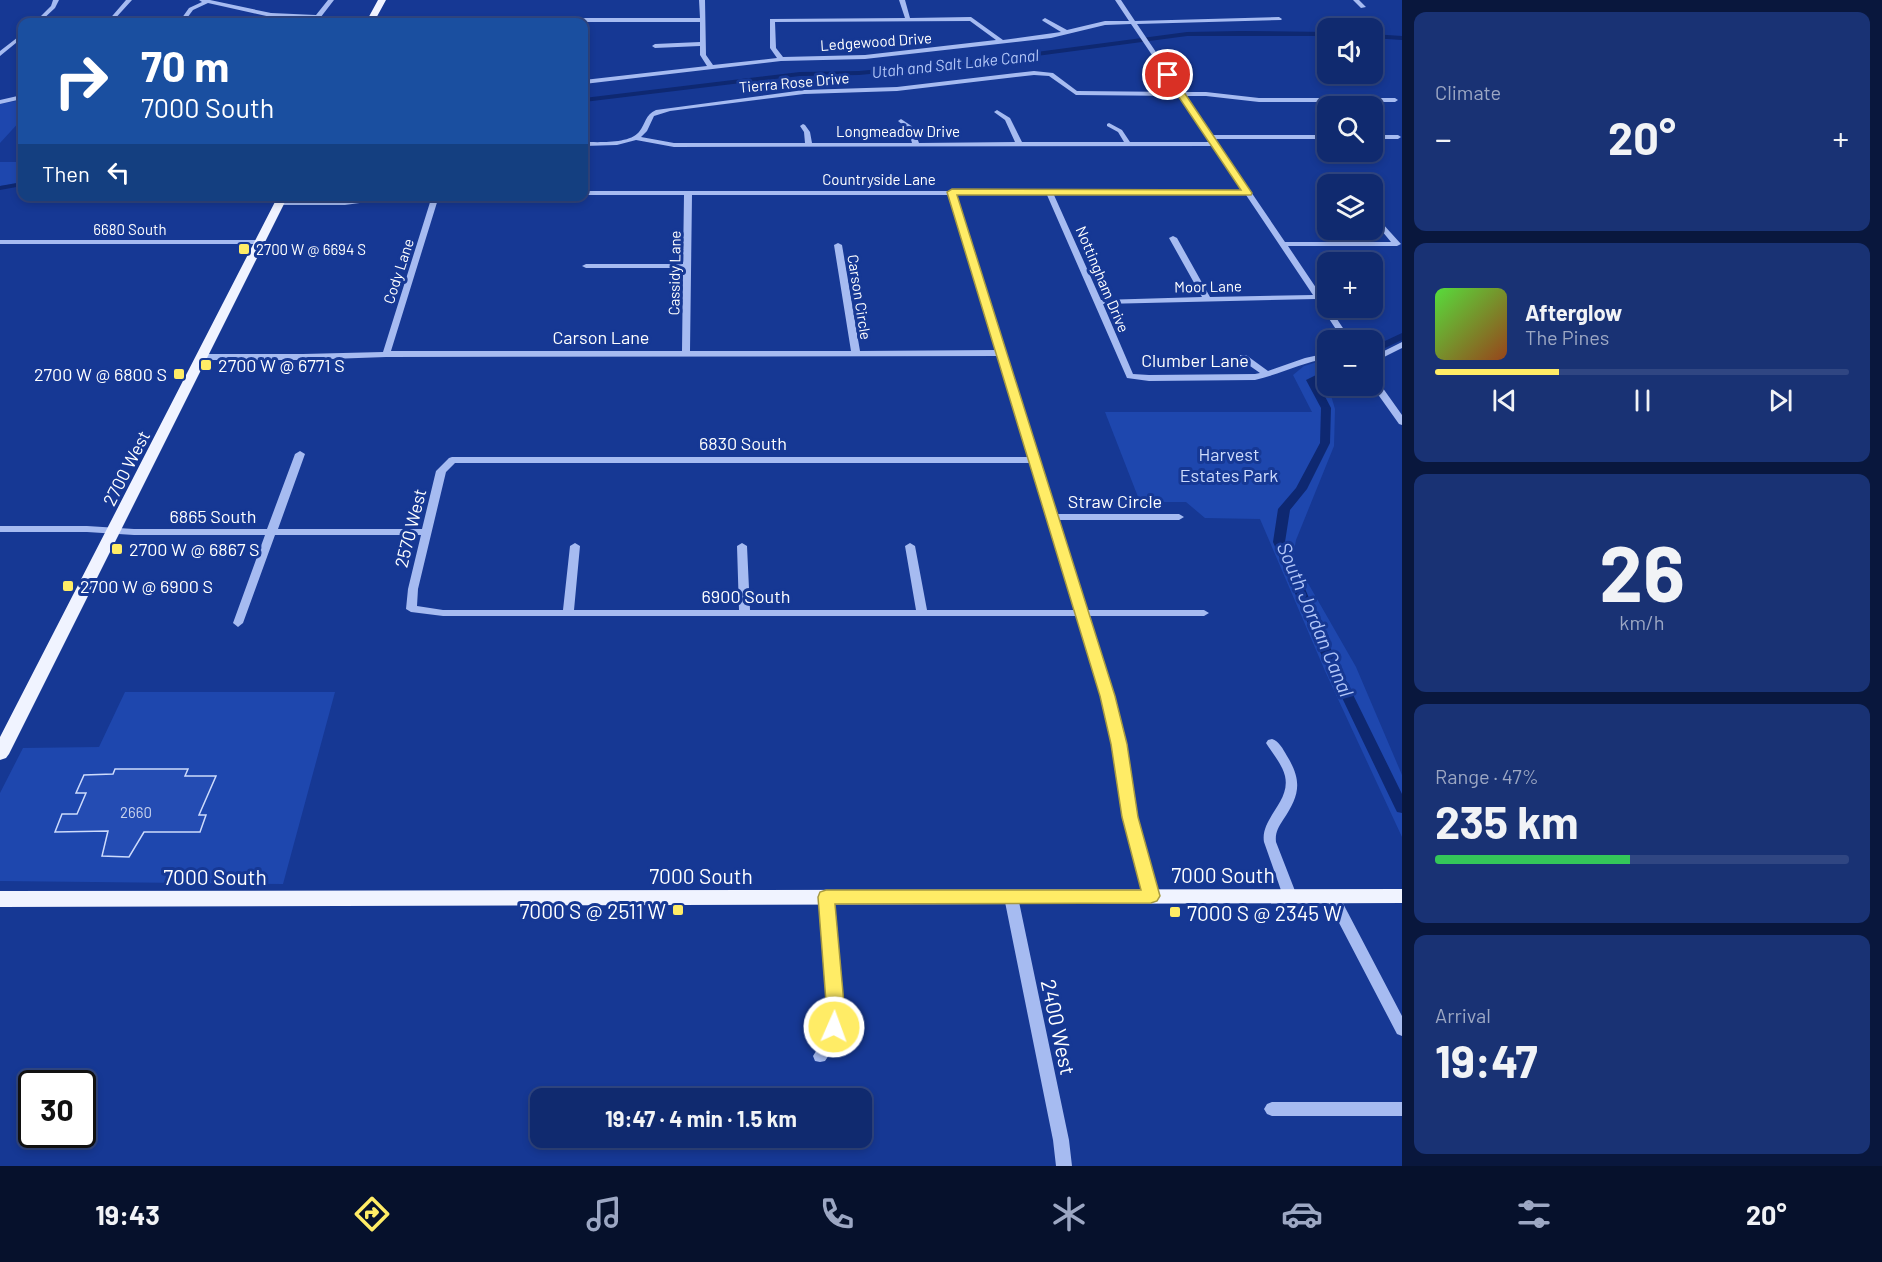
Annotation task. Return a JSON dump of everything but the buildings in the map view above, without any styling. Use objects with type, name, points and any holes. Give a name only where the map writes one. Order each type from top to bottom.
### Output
[{"type":"main road","points":[[372,18],[382,0]]},
{"type":"main road","name":"2700 West","points":[[0,754],[280,201]]},
{"type":"main road","name":"7000 South","points":[[0,899],[1402,896]]},
{"type":"street","points":[[41,18],[56,0]]},
{"type":"street","points":[[113,18],[129,0]]},
{"type":"street","points":[[317,18],[331,0]]},
{"type":"street","points":[[702,0],[704,57],[711,67]]},
{"type":"street","points":[[902,0],[908,19]]},
{"type":"street","points":[[1118,0],[1317,296]]},
{"type":"street","points":[[1356,0],[1363,7]]},
{"type":"street","points":[[184,18],[191,9],[205,1],[271,15],[297,18]]},
{"type":"street","points":[[781,59],[773,45],[772,20],[971,19],[1002,42]]},
{"type":"street","name":"Ledgewood Drive","points":[[588,82],[781,59],[1002,42],[1066,33],[1097,24],[1279,19]]},
{"type":"street","points":[[588,21],[703,20]]},
{"type":"street","points":[[1045,20],[1066,33]]},
{"type":"street","points":[[0,54],[18,39]]},
{"type":"street","points":[[655,46],[703,44]]},
{"type":"street","name":"Tierra Rose Drive","points":[[636,138],[644,131],[646,120],[650,115],[670,109],[804,92],[908,88],[1034,73],[1051,74],[1076,93],[1206,94],[1259,100],[1395,100]]},
{"type":"street","points":[[1,91],[4,101]]},
{"type":"street","points":[[997,112],[1008,119],[1019,144]]},
{"type":"street","points":[[901,122],[911,128],[916,145]]},
{"type":"street","points":[[1109,125],[1120,131],[1128,144]]},
{"type":"street","points":[[803,126],[807,132],[809,145]]},
{"type":"street","points":[[1210,137],[1317,137]]},
{"type":"street","points":[[1383,137],[1398,137]]},
{"type":"street","name":"Longmeadow Drive","points":[[588,144],[617,143],[636,138],[674,145],[1215,144]]},
{"type":"street","points":[[952,192],[1114,721],[1130,817],[1151,896]]},
{"type":"street","name":"Countryside Lane","points":[[588,193],[1247,193]]},
{"type":"street","name":"Cassidy Lane","points":[[686,353],[688,193]]},
{"type":"street","name":"Nottingham Drive","points":[[1050,193],[1130,376]]},
{"type":"street","points":[[302,201],[345,203],[363,201]]},
{"type":"street","name":"Cody Lane","points":[[386,354],[434,201]]},
{"type":"street","points":[[1281,244],[1396,244],[1383,228]]},
{"type":"street","points":[[1173,238],[1208,300]]},
{"type":"street","name":"6680 South","points":[[0,242],[259,242]]},
{"type":"street","name":"Carson Circle","points":[[838,246],[856,353]]},
{"type":"street","points":[[586,266],[687,266]]},
{"type":"street","name":"Moor Lane","points":[[1099,302],[1317,297]]},
{"type":"street","points":[[1383,355],[1402,345]]},
{"type":"street","name":"Carson Lane","points":[[201,357],[386,354],[1002,353]]},
{"type":"street","points":[[1243,357],[1268,375]]},
{"type":"street","name":"Clumber Lane","points":[[1130,376],[1231,378],[1268,375],[1304,359],[1317,357]]},
{"type":"street","points":[[1383,394],[1402,422]]},
{"type":"street","points":[[238,623],[300,454]]},
{"type":"street","name":"6830 South","points":[[452,460],[1035,460]]},
{"type":"street","name":"2570 West","points":[[411,609],[410,600],[441,471],[452,460]]},
{"type":"street","name":"Straw Circle","points":[[1052,517],[1179,517]]},
{"type":"street","name":"6865 South","points":[[0,529],[426,532]]},
{"type":"street","points":[[568,613],[575,546]]},
{"type":"street","points":[[742,546],[745,613]]},
{"type":"street","points":[[910,546],[922,612]]},
{"type":"street","name":"6900 South","points":[[411,609],[427,613],[1204,613]]},
{"type":"street","points":[[1272,743],[1293,782],[1292,795],[1269,835],[1290,896]]},
{"type":"street","points":[[1332,896],[1402,1030]]},
{"type":"street","points":[[820,1056],[832,1039],[836,1015],[826,897]]},
{"type":"street","name":"2400 West","points":[[1011,897],[1061,1140],[1064,1166]]},
{"type":"street","points":[[1272,1109],[1402,1109]]},
{"type":"green space","points":[[18,101],[18,123],[0,143],[0,104]]},
{"type":"green space","points":[[0,162],[18,162],[18,184],[0,186]]},
{"type":"green space","name":"Harvest Estates Park","points":[[1317,362],[1317,396],[1331,396],[1335,409],[1334,446],[1296,540],[1293,557],[1356,667],[1402,775],[1402,837],[1325,671],[1260,519],[1205,518],[1186,502],[1140,502],[1105,412],[1312,412],[1293,375],[1304,366]]},
{"type":"green space","points":[[125,692],[335,692],[283,884],[0,881],[0,793],[23,748],[99,747]]},
{"type":"waterway","name":"Utah and Salt Lake Canal","points":[[588,100],[800,74],[859,73],[977,62],[1187,34],[1317,34]]},
{"type":"waterway","name":"Utah and Salt Lake Canal","points":[[1383,37],[1402,38]]},
{"type":"waterway","name":"Utah and Salt Lake Canal","points":[[0,188],[18,185]]},
{"type":"waterway","name":"South Jordan Canal","points":[[1383,346],[1402,336]]},
{"type":"waterway","name":"South Jordan Canal","points":[[1317,377],[1311,380],[1317,391]]},
{"type":"waterway","name":"South Jordan Canal","points":[[1320,396],[1326,408],[1325,443],[1301,489],[1284,509],[1279,542],[1327,654],[1402,808]]},
{"type":"place","name":"2700 W @ 6694 S","points":[[244,249]]},
{"type":"place","name":"2700 W @ 6771 S","points":[[206,365]]},
{"type":"place","name":"2700 W @ 6800 S","points":[[179,374]]},
{"type":"place","name":"2700 W @ 6867 S","points":[[117,549]]},
{"type":"place","name":"2700 W @ 6900 S","points":[[68,586]]},
{"type":"place","name":"7000 S @ 2511 W","points":[[678,910]]},
{"type":"place","name":"7000 S @ 2345 W","points":[[1175,912]]},
{"type":"route","points":[[834,1027],[836,1015],[826,897],[1151,896],[1134,836],[1119,744],[1108,696],[952,192],[1247,193],[1168,75]]}]
